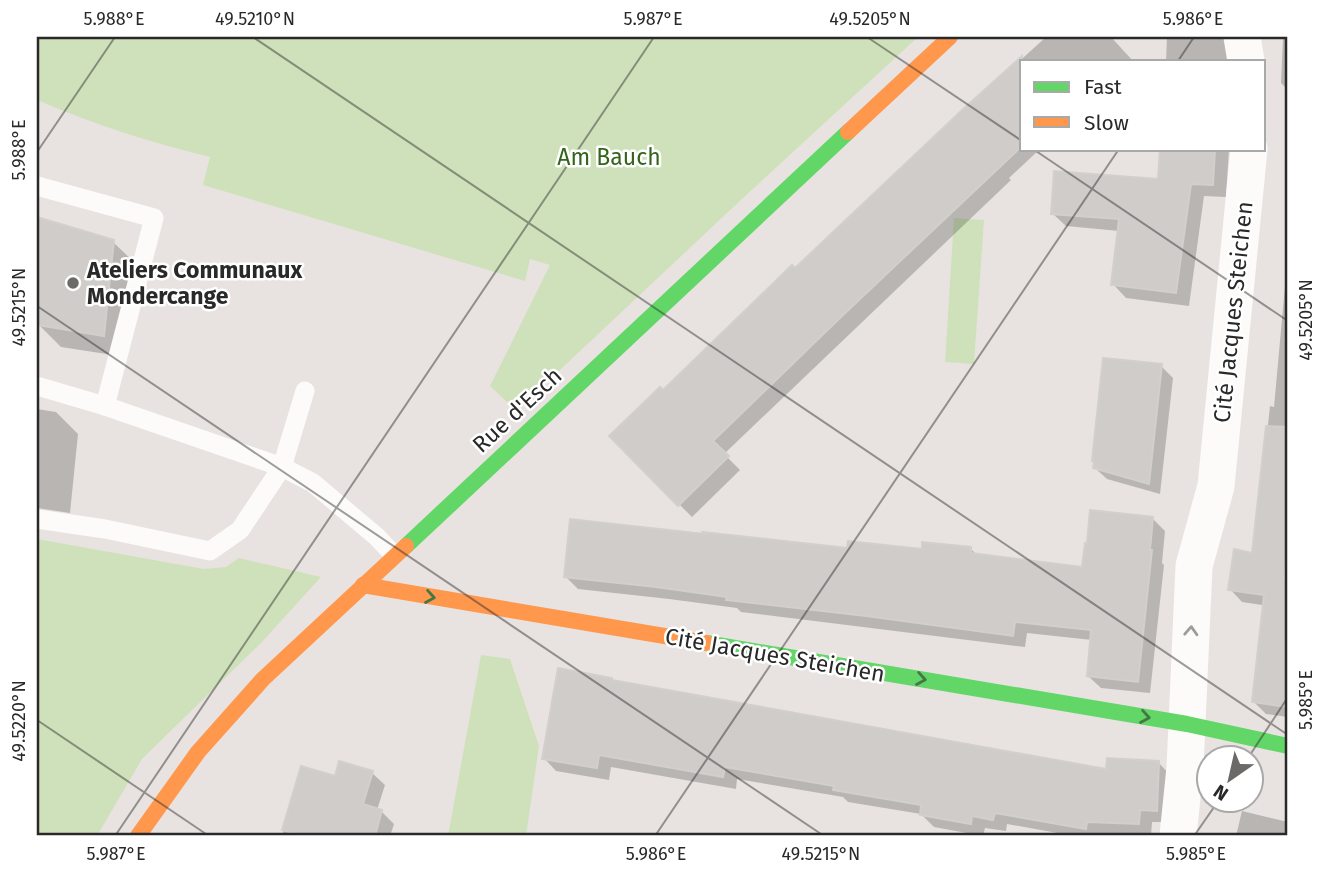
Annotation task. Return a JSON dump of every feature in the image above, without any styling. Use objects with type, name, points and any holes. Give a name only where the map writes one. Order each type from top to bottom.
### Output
[{"type":"main road","name":"Rue d'Esch","points":[[138,836],[207,742],[263,680],[950,37]]},
{"type":"main road","name":"Cité Jacques Steichen","points":[[363,585],[1187,724],[1288,746]]},
{"type":"street","points":[[1242,37],[1246,60]]},
{"type":"street","name":"Cité Jacques Steichen","points":[[1178,836],[1185,768],[1194,566],[1216,486],[1249,150]]},
{"type":"lane","points":[[37,186],[153,218],[106,406]]},
{"type":"lane","points":[[37,386],[106,406],[282,467],[313,483],[377,537],[394,555]]},
{"type":"lane","points":[[37,519],[105,529],[210,551],[240,530],[282,467],[305,391]]},
{"type":"green space","name":"Am Bauch","points":[[37,37],[918,37],[529,399],[509,404],[490,386],[550,265],[530,259],[525,281],[203,185],[210,157],[122,132],[37,100]]},
{"type":"green space","points":[[954,218],[984,220],[974,364],[945,362]]},
{"type":"green space","points":[[37,539],[204,569],[226,567],[239,558],[321,577],[261,643],[142,759],[97,836],[37,836]]},
{"type":"green space","points":[[481,655],[510,659],[539,746],[526,836],[448,836]]},
{"type":"building","points":[[1022,56],[1020,148],[713,441],[729,456],[678,506],[609,436],[660,387],[663,390],[792,265],[795,268]]},
{"type":"building","points":[[1160,150],[1215,150],[1213,185],[1191,184],[1176,293],[1111,285],[1119,219],[1051,214],[1054,171],[1158,179]]},
{"type":"building","name":"Ateliers Communaux Mondercange","points":[[37,217],[114,240],[104,336],[37,325]]},
{"type":"building","points":[[1103,358],[1162,364],[1149,484],[1093,468]]},
{"type":"building","points":[[1266,426],[1288,427],[1288,548],[1284,579],[1288,580],[1288,707],[1252,702],[1264,595],[1228,590],[1234,549],[1252,553]]},
{"type":"building","points":[[1090,510],[1153,517],[1138,682],[1087,676],[1091,630],[1015,622],[1013,636],[564,577],[570,519],[847,548],[848,541],[922,549],[922,542],[971,547],[971,553],[1082,567]]},
{"type":"building","points":[[558,668],[1106,769],[1107,758],[1159,761],[1157,811],[1140,810],[1139,824],[1087,822],[1086,829],[995,813],[993,820],[972,816],[971,824],[920,815],[921,805],[725,767],[723,777],[599,755],[597,768],[542,759]]},
{"type":"building","points":[[339,761],[373,771],[363,804],[382,810],[375,836],[304,836],[282,830],[301,766],[335,776]]},
{"type":"traffic: fast","points":[[406,546],[848,132]]},
{"type":"traffic: fast","points":[[706,643],[1187,724],[1288,746]]},
{"type":"traffic: slow","points":[[848,132],[950,37]]},
{"type":"traffic: slow","points":[[138,836],[198,752],[263,679],[406,546]]},
{"type":"traffic: slow","points":[[363,585],[706,643]]},
{"type":"place","name":"Ateliers Communaux Mondercange","points":[[73,283]]}]
